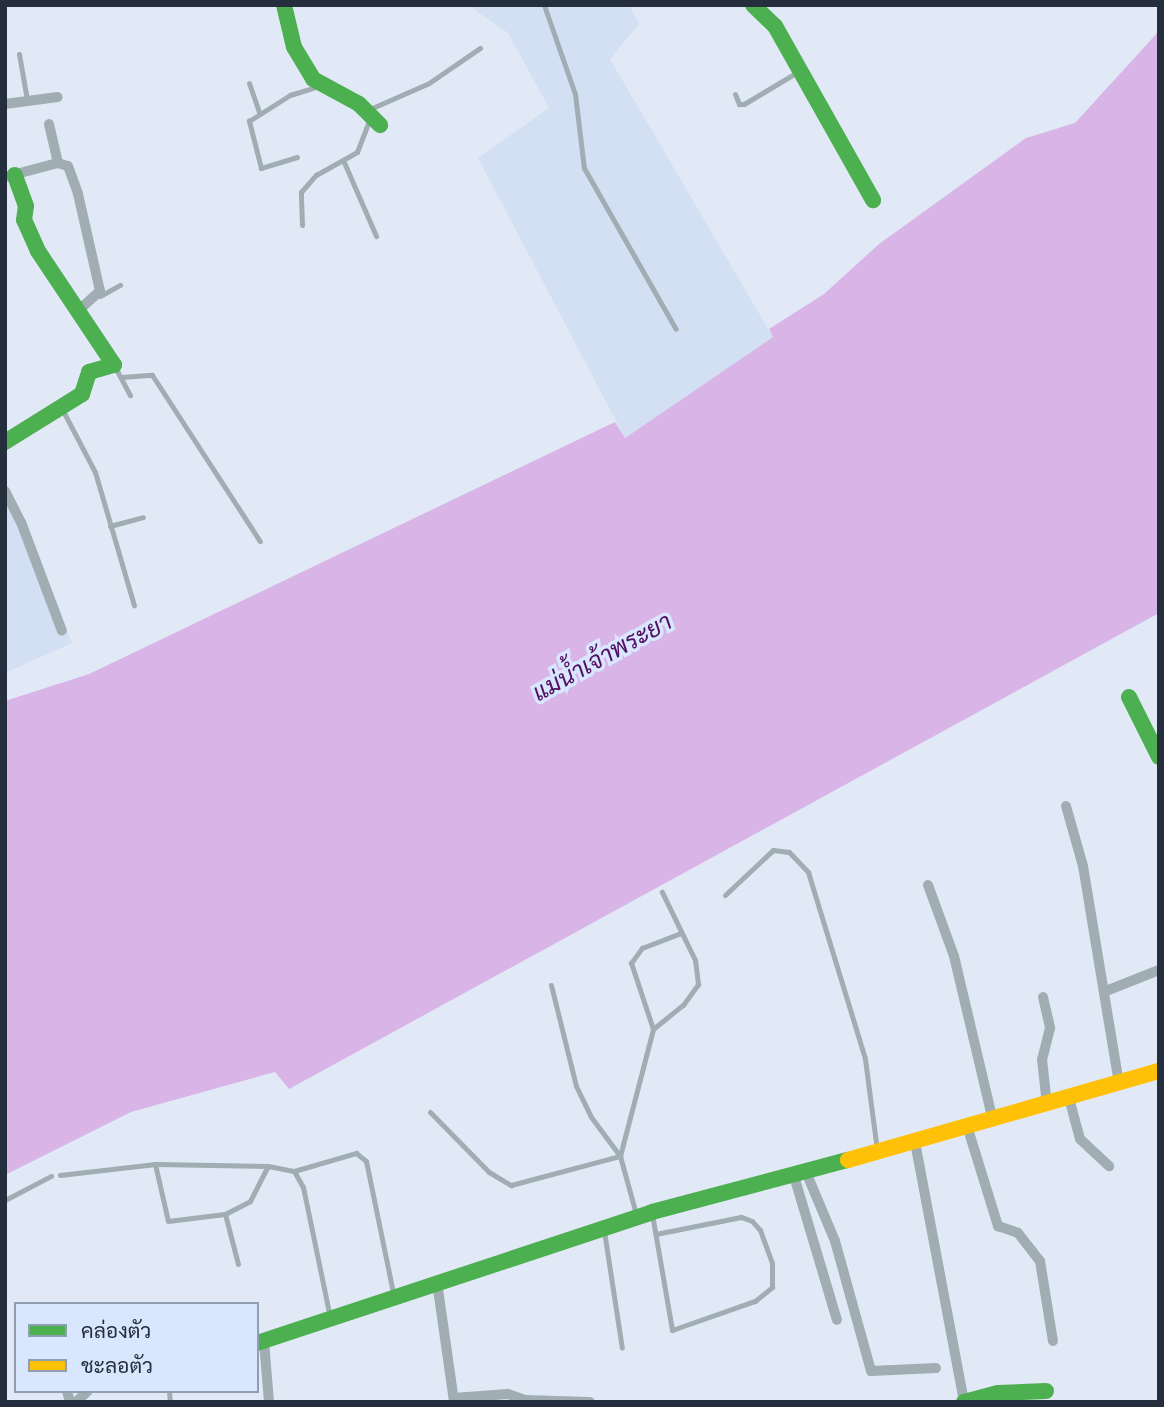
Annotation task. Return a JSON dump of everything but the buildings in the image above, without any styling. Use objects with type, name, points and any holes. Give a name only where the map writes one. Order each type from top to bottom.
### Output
[{"type":"street","points":[[284,5],[297,54],[319,86],[372,117]]},
{"type":"street","points":[[753,5],[775,26],[873,200]]},
{"type":"street","points":[[5,104],[58,97]]},
{"type":"street","points":[[49,124],[58,163]]},
{"type":"street","points":[[77,312],[100,296],[91,234],[68,166],[58,163],[10,176],[26,204],[25,223],[77,312],[118,371]]},
{"type":"street","points":[[5,442],[62,409],[82,394],[89,372],[118,371]]},
{"type":"street","points":[[5,491],[21,522],[62,631]]},
{"type":"street","points":[[1129,697],[1158,757]]},
{"type":"street","points":[[1066,806],[1083,866],[1106,990],[1119,1083]]},
{"type":"street","points":[[928,886],[954,956],[993,1121]]},
{"type":"street","points":[[1106,990],[1159,970]]},
{"type":"street","points":[[1043,997],[1051,1028],[1042,1059],[1047,1105]]},
{"type":"street","points":[[269,1402],[260,1343],[644,1215],[968,1129],[1159,1071]]},
{"type":"street","points":[[1069,1098],[1080,1139],[1110,1166]]},
{"type":"street","points":[[968,1129],[998,1226],[1018,1233],[1040,1261],[1053,1341]]},
{"type":"street","points":[[915,1142],[964,1402],[1008,1391],[1046,1391]]},
{"type":"street","points":[[800,1174],[838,1320]]},
{"type":"street","points":[[800,1174],[842,1264],[871,1371],[936,1368]]},
{"type":"street","points":[[437,1282],[454,1400],[508,1398],[524,1401],[590,1402]]},
{"type":"lane","points":[[544,5],[575,94],[584,168],[677,329]]},
{"type":"lane","points":[[302,225],[301,192],[316,175],[357,152],[372,117],[480,48]]},
{"type":"lane","points":[[19,54],[27,100]]},
{"type":"lane","points":[[735,94],[739,104],[744,104],[799,71]]},
{"type":"lane","points":[[249,83],[259,112]]},
{"type":"lane","points":[[297,157],[261,168],[248,125],[259,112],[319,86]]},
{"type":"lane","points":[[343,160],[376,236]]},
{"type":"lane","points":[[100,296],[120,285]]},
{"type":"lane","points":[[118,371],[130,395]]},
{"type":"lane","points":[[118,371],[152,376],[260,541]]},
{"type":"lane","points":[[62,409],[95,471],[134,605]]},
{"type":"lane","points":[[110,526],[143,517]]},
{"type":"lane","points":[[725,895],[773,850],[789,852],[808,872],[865,1059],[878,1153]]},
{"type":"lane","points":[[620,1156],[643,1056],[653,1029],[683,1005],[698,984],[695,960],[662,892]]},
{"type":"lane","points":[[653,1029],[631,963],[642,948],[681,933]]},
{"type":"lane","points":[[551,985],[576,1086],[591,1117],[620,1156],[644,1215],[656,1234],[672,1330],[755,1301],[772,1287],[766,1243],[752,1221],[741,1217],[656,1234]]},
{"type":"lane","points":[[430,1112],[489,1171],[511,1185],[620,1156]]},
{"type":"lane","points":[[60,1175],[155,1164],[268,1166],[294,1171],[348,1153],[361,1156],[394,1297]]},
{"type":"lane","points":[[155,1164],[168,1222],[225,1214],[250,1201],[268,1166]]},
{"type":"lane","points":[[294,1171],[303,1187],[330,1320]]},
{"type":"lane","points":[[5,1200],[51,1176]]},
{"type":"lane","points":[[225,1214],[238,1264]]},
{"type":"lane","points":[[604,1228],[622,1348]]},
{"type":"shaded area","points":[[468,5],[629,5],[639,24],[610,59],[773,337],[625,438],[478,158],[549,108],[508,33]]},
{"type":"shaded area","points":[[5,484],[72,643],[5,673]]},
{"type":"water","name":"แม่น้ำเจ้าพระยา","points":[[1159,31],[1159,613],[289,1089],[275,1072],[131,1112],[5,1175],[5,701],[89,674],[615,422],[625,438],[773,337],[769,329],[824,294],[879,244],[1026,138],[1075,123]]},
{"type":"traffic: fast","points":[[284,5],[294,47],[313,79],[359,104],[380,125]]},
{"type":"traffic: fast","points":[[753,5],[775,26],[873,200]]},
{"type":"traffic: fast","points":[[5,442],[82,394],[89,372],[114,365],[38,251],[24,220],[26,206],[15,175]]},
{"type":"traffic: fast","points":[[1129,697],[1159,757]]},
{"type":"traffic: fast","points":[[259,1342],[652,1212],[848,1160]]},
{"type":"traffic: fast","points":[[964,1402],[998,1393],[1046,1391]]},
{"type":"traffic: slow","points":[[848,1160],[1159,1071]]}]
